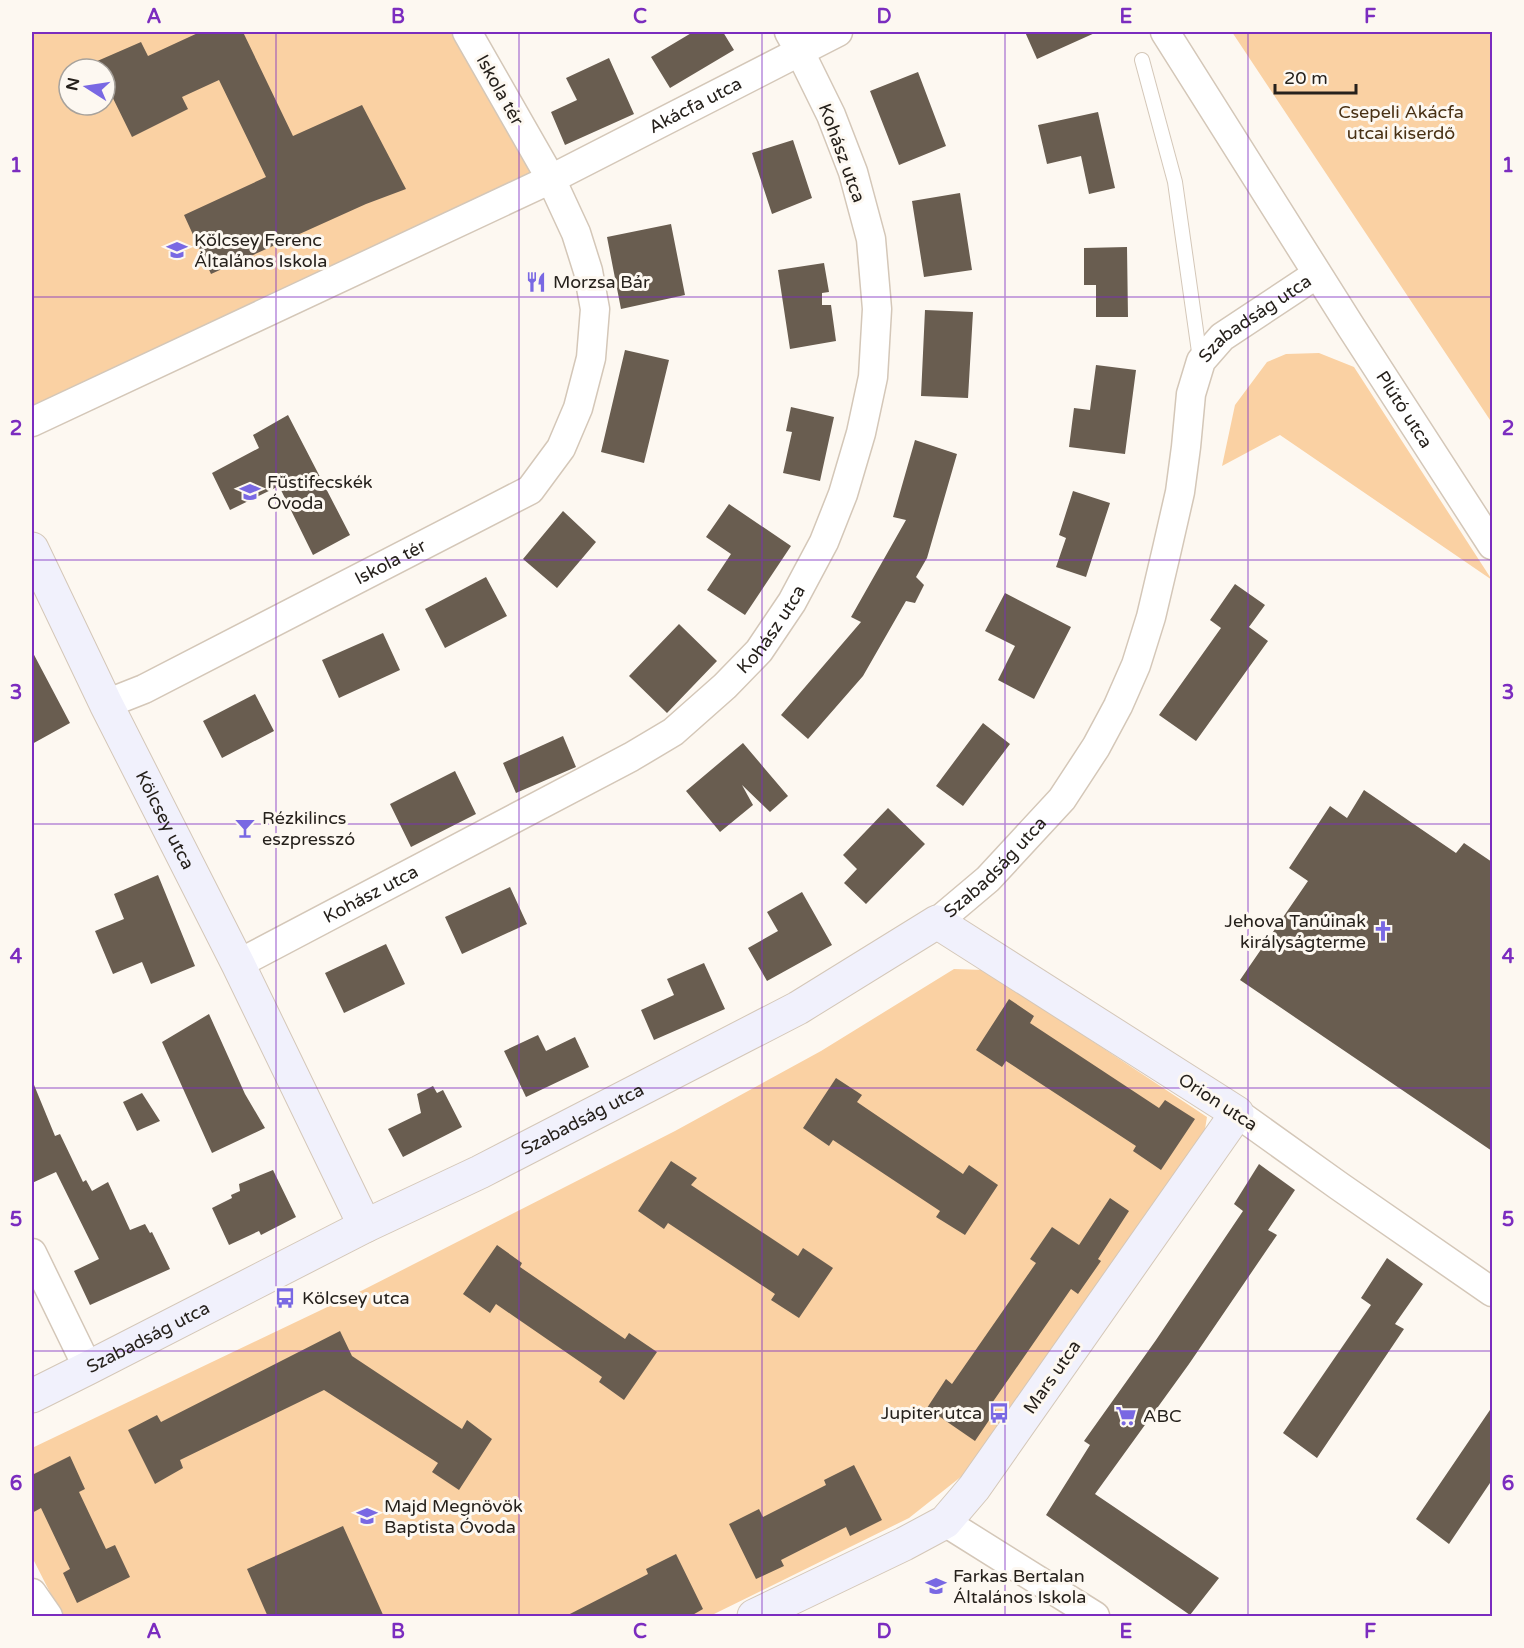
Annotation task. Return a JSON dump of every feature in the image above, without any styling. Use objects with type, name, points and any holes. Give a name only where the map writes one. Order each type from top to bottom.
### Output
[{"type":"street","name":"Iskola tér","points":[[106,705],[144,689],[531,490],[561,448],[578,408],[591,358],[595,309],[588,271],[576,233],[551,179],[467,32]]},
{"type":"street","name":"Akácfa utca","points":[[551,179],[794,42],[838,32]]},
{"type":"street","name":"Szabadság utca","points":[[32,1396],[365,1226],[480,1172],[798,1008],[937,922],[988,879],[1062,800],[1096,747],[1136,665],[1151,617],[1180,492],[1191,394],[1201,361],[1222,337],[1317,274],[1165,32]]},
{"type":"street","name":"Kohász utca","points":[[238,964],[631,758],[673,732],[725,686],[759,651],[792,602],[824,542],[843,494],[861,433],[873,377],[877,309],[872,239],[853,172],[831,115],[794,42]]},
{"type":"street","points":[[32,422],[551,179]]},
{"type":"street","name":"Plútó utca","points":[[1317,274],[1492,545]]},
{"type":"street","points":[[32,549],[106,705]]},
{"type":"street","name":"Kölcsey utca","points":[[106,705],[238,964],[365,1226]]},
{"type":"street","name":"Orion utca","points":[[937,922],[1237,1113],[1492,1292]]},
{"type":"street","name":"Mars utca","points":[[754,1617],[945,1522],[974,1488],[1237,1113]]},
{"type":"street","points":[[32,1253],[88,1368]]},
{"type":"street","points":[[945,1522],[1095,1617]]},
{"type":"street","points":[[32,1593],[48,1617]]},
{"type":"lane","points":[[1142,60],[1175,182],[1201,361]]},
{"type":"green space","name":"Kölcsey Ferenc Általános Iskola","points":[[32,32],[467,32],[551,179],[32,422]]},
{"type":"green space","name":"Csepeli Akácfa utcai kiserdő","points":[[1232,32],[1492,32],[1492,423]]},
{"type":"green space","points":[[1319,353],[1354,367],[1492,580],[1280,435],[1222,466],[1235,405],[1267,362],[1286,354]]},
{"type":"green space","points":[[954,969],[985,970],[1207,1117],[1204,1135],[967,1472],[909,1518],[710,1616],[62,1616],[32,1557],[32,1448],[363,1290],[675,1131],[821,1051]]},
{"type":"building","points":[[200,32],[243,32],[293,136],[362,105],[406,189],[366,204],[211,274],[184,215],[266,177],[219,80],[182,97],[188,109],[132,137],[117,106],[117,57],[106,57],[141,42],[148,56]]},
{"type":"building","points":[[693,32],[723,32],[734,50],[670,88],[651,57]]},
{"type":"building","points":[[1025,32],[1097,32],[1037,59]]},
{"type":"building","points":[[609,58],[634,114],[565,145],[551,112],[577,100],[566,78]]},
{"type":"building","points":[[918,72],[946,146],[899,165],[870,91]]},
{"type":"building","points":[[1098,112],[1115,188],[1089,194],[1081,156],[1047,164],[1038,125]]},
{"type":"building","points":[[793,140],[812,198],[772,214],[752,153]]},
{"type":"building","points":[[960,193],[972,270],[924,277],[912,201]]},
{"type":"building","points":[[671,224],[685,295],[621,309],[607,237]]},
{"type":"building","points":[[1127,247],[1128,317],[1096,317],[1096,285],[1084,285],[1084,248]]},
{"type":"building","points":[[824,263],[829,292],[822,293],[822,305],[831,305],[836,341],[790,349],[778,270]]},
{"type":"building","points":[[925,310],[973,312],[968,398],[921,396]]},
{"type":"building","points":[[625,350],[669,360],[644,463],[601,452]]},
{"type":"building","points":[[1096,365],[1136,370],[1125,454],[1069,447],[1074,408],[1090,410]]},
{"type":"building","points":[[791,407],[834,417],[820,481],[783,473],[792,432],[786,431]]},
{"type":"building","points":[[288,415],[350,535],[313,555],[279,486],[230,510],[212,473],[259,448],[253,435]]},
{"type":"building","points":[[915,440],[957,454],[927,558],[916,577],[924,585],[915,603],[906,601],[863,676],[808,739],[781,715],[861,622],[851,617],[906,520],[893,517]]},
{"type":"building","points":[[1073,491],[1110,503],[1086,577],[1056,567],[1066,538],[1059,535]]},
{"type":"building","points":[[729,504],[791,546],[745,615],[707,590],[731,554],[706,537]]},
{"type":"building","points":[[563,511],[596,542],[557,588],[523,559]]},
{"type":"building","points":[[486,577],[507,616],[445,648],[425,609]]},
{"type":"building","points":[[1235,584],[1265,605],[1249,627],[1268,641],[1196,741],[1159,715],[1221,628],[1210,620]]},
{"type":"building","points":[[1005,593],[1071,627],[1034,699],[998,680],[1015,646],[985,631]]},
{"type":"building","points":[[679,624],[717,661],[667,713],[629,676]]},
{"type":"building","points":[[383,633],[400,670],[339,698],[322,660]]},
{"type":"building","points":[[32,651],[70,723],[32,744]]},
{"type":"building","points":[[255,694],[274,731],[222,758],[203,721]]},
{"type":"building","points":[[983,723],[1010,744],[963,806],[936,786]]},
{"type":"building","points":[[563,736],[576,767],[516,793],[503,763]]},
{"type":"building","points":[[743,743],[788,796],[770,812],[742,785],[753,805],[720,832],[686,791]]},
{"type":"building","points":[[455,771],[476,814],[411,847],[390,804]]},
{"type":"building","name":"Jehova Tanúinak királyságterme","points":[[1364,790],[1456,853],[1464,843],[1492,862],[1492,1151],[1240,980],[1308,881],[1289,868],[1330,806],[1347,818]]},
{"type":"building","points":[[888,808],[925,844],[866,904],[844,883],[857,869],[843,855]]},
{"type":"building","points":[[158,875],[195,966],[151,984],[142,962],[113,974],[95,931],[124,919],[114,894]]},
{"type":"building","points":[[510,887],[527,924],[462,954],[445,917]]},
{"type":"building","points":[[802,892],[832,945],[767,981],[748,948],[778,931],[767,912]]},
{"type":"building","points":[[386,944],[405,984],[344,1013],[325,973]]},
{"type":"building","points":[[704,963],[725,1009],[654,1040],[641,1010],[674,995],[667,979]]},
{"type":"building","points":[[1009,999],[1034,1016],[1030,1023],[1159,1108],[1165,1100],[1195,1119],[1161,1170],[1133,1151],[1136,1146],[1006,1061],[1002,1067],[976,1050]]},
{"type":"building","points":[[209,1014],[245,1094],[265,1128],[212,1153],[162,1042]]},
{"type":"building","points":[[538,1035],[546,1051],[575,1037],[589,1067],[526,1097],[504,1051]]},
{"type":"building","points":[[836,1078],[862,1095],[857,1102],[963,1174],[969,1165],[998,1185],[965,1235],[936,1217],[940,1211],[833,1140],[829,1146],[803,1128]]},
{"type":"building","points":[[32,1080],[55,1136],[60,1134],[83,1182],[86,1180],[92,1191],[108,1182],[130,1230],[145,1224],[150,1233],[152,1232],[170,1269],[90,1305],[74,1271],[99,1259],[56,1172],[32,1183]]},
{"type":"building","points":[[433,1086],[437,1093],[443,1090],[462,1127],[403,1157],[388,1129],[421,1113],[417,1094]]},
{"type":"building","points":[[142,1093],[160,1121],[137,1131],[123,1102]]},
{"type":"building","points":[[671,1161],[697,1178],[691,1185],[798,1256],[803,1248],[833,1268],[799,1318],[771,1300],[775,1294],[668,1223],[664,1229],[638,1211]]},
{"type":"building","points":[[1259,1164],[1295,1190],[1268,1230],[1277,1235],[1189,1364],[1095,1494],[1219,1578],[1190,1615],[1046,1515],[1090,1445],[1084,1441],[1243,1211],[1234,1204]]},
{"type":"building","points":[[273,1170],[296,1217],[261,1235],[259,1231],[229,1245],[212,1208],[232,1198],[231,1195],[240,1191],[239,1184]]},
{"type":"building","points":[[1110,1198],[1129,1211],[1098,1259],[1101,1261],[1078,1294],[1071,1289],[990,1406],[996,1410],[975,1441],[927,1408],[946,1379],[952,1384],[1036,1263],[1030,1259],[1052,1227],[1079,1245]]},
{"type":"building","points":[[497,1245],[522,1263],[520,1267],[625,1339],[629,1333],[657,1352],[624,1400],[599,1382],[602,1377],[496,1304],[490,1313],[463,1294]]},
{"type":"building","points":[[1387,1258],[1423,1284],[1395,1324],[1404,1329],[1317,1458],[1283,1433],[1371,1305],[1361,1298]]},
{"type":"building","points":[[340,1331],[352,1356],[462,1429],[467,1420],[492,1439],[459,1490],[432,1472],[438,1463],[324,1390],[180,1460],[183,1468],[155,1484],[128,1430],[157,1415],[161,1422]]},
{"type":"building","points":[[1492,1407],[1492,1480],[1449,1544],[1416,1519]]},
{"type":"building","points":[[70,1456],[85,1489],[79,1492],[106,1549],[115,1545],[130,1577],[77,1603],[63,1573],[70,1569],[41,1508],[32,1513],[32,1475]]},
{"type":"building","points":[[854,1465],[882,1520],[850,1536],[846,1527],[781,1560],[784,1566],[756,1579],[729,1524],[759,1509],[763,1517],[826,1485],[824,1480]]},
{"type":"building","points":[[343,1526],[384,1617],[268,1617],[247,1569]]},
{"type":"building","points":[[676,1554],[703,1609],[689,1617],[564,1617],[648,1574],[646,1569]]},
{"type":"place","name":"Kölcsey Ferenc Általános Iskola","points":[[177,250]]},
{"type":"place","name":"Morzsa Bár","points":[[536,282]]},
{"type":"place","name":"Füstifecskék Óvoda","points":[[250,492]]},
{"type":"place","name":"Rézkilincs eszpresszó","points":[[245,828]]},
{"type":"place","name":"Jehova Tanúinak királyságterme","points":[[1383,931]]},
{"type":"place","name":"Kölcsey utca","points":[[285,1298]]},
{"type":"place","name":"Jupiter utca","points":[[999,1413]]},
{"type":"place","name":"ABC","points":[[1126,1416]]},
{"type":"place","name":"Majd Megnövök Baptista Óvoda","points":[[367,1516]]},
{"type":"place","name":"Farkas Bertalan Általános Iskola","points":[[936,1586]]}]
